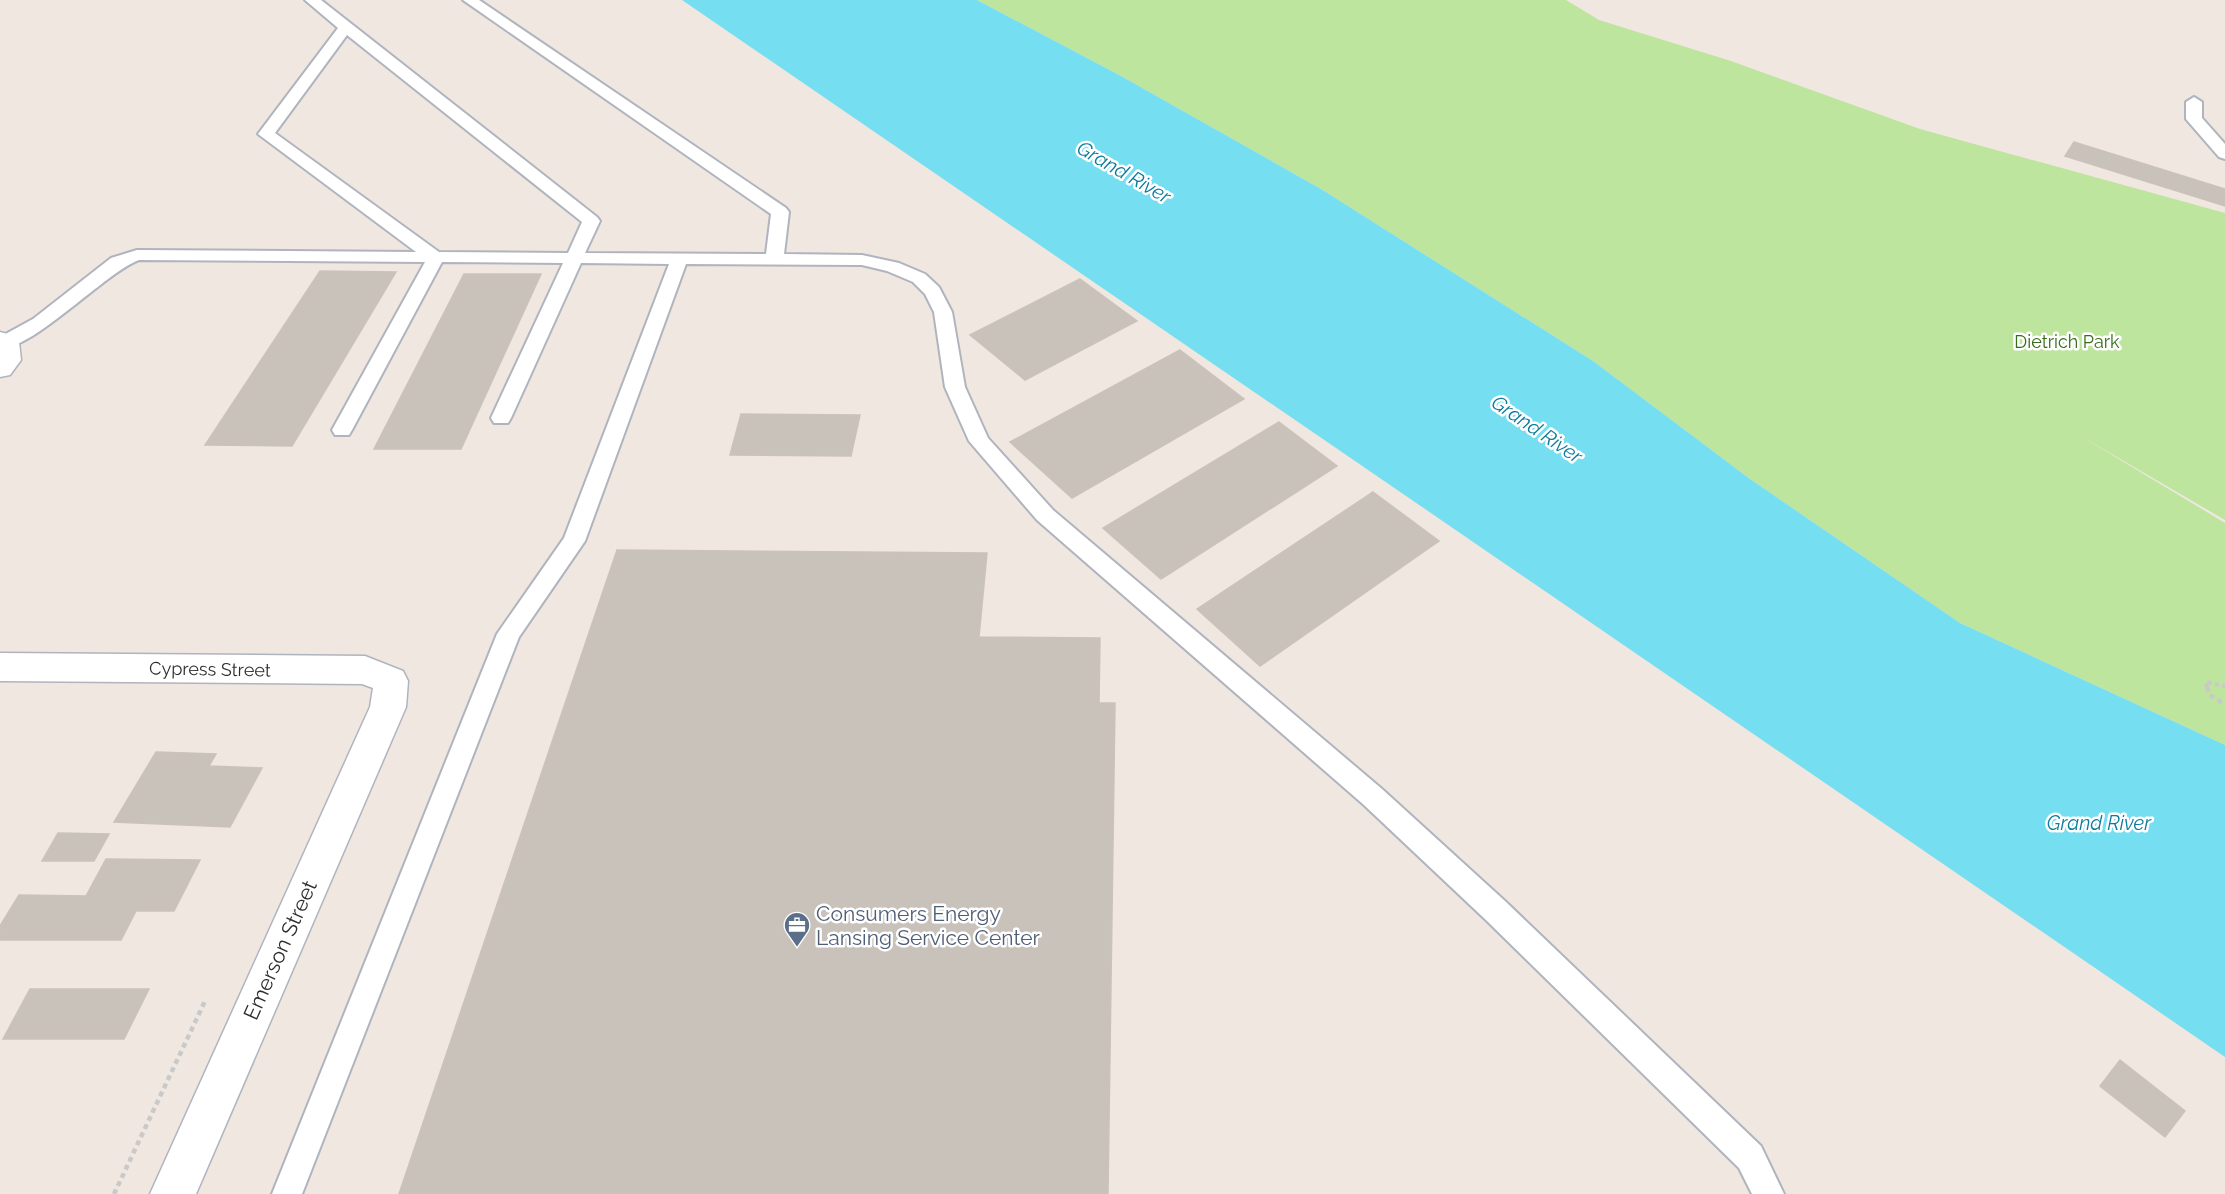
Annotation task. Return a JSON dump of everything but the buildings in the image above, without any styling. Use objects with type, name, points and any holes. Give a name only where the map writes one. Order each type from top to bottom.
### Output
[{"type":"street","name":"Cypress Street","points":[[0,667],[365,670],[391,681],[388,707]]},
{"type":"street","name":"Emerson Street","points":[[173,1194],[388,707]]},
{"type":"lane","points":[[312,0],[591,221],[501,418]]},
{"type":"lane","points":[[470,0],[780,212],[774,260]]},
{"type":"lane","points":[[346,27],[266,134],[436,258]]},
{"type":"lane","points":[[2194,102],[2194,119],[2225,154]]},
{"type":"lane","points":[[2,350],[117,262],[137,255],[862,260],[893,267],[919,278],[933,291],[943,312],[955,387],[979,441],[1045,515],[1372,797],[1497,911],[1750,1157],[1769,1194]]},
{"type":"lane","points":[[342,430],[436,258]]},
{"type":"lane","points":[[287,1194],[509,634],[574,541],[680,260]]},
{"type":"path","points":[[2225,686],[2206,682],[2209,695],[2225,704]]},
{"type":"green space","name":"Dietrich Park","points":[[977,0],[1566,0],[1599,20],[1731,61],[1920,129],[2225,213],[2225,520],[2079,435],[2225,523],[2225,745],[1960,623],[1750,479],[1593,361],[1321,189],[1121,76]]},
{"type":"water","name":"Grand River","points":[[682,0],[977,0],[1121,76],[1321,189],[1593,361],[1750,479],[1960,623],[2225,745],[2225,1057]]},
{"type":"place","name":"Consumers Energy Lansing Service Center","points":[[797,948]]}]
